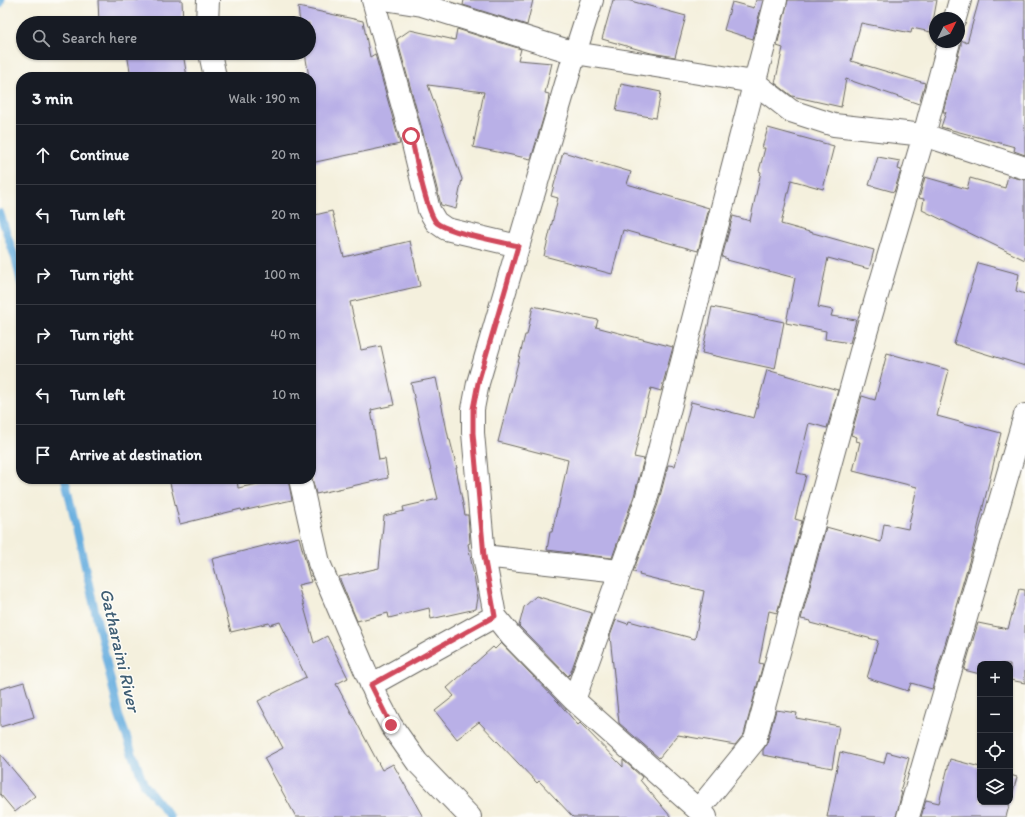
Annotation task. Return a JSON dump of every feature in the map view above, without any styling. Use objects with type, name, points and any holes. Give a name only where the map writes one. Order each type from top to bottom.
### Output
[{"type":"street","points":[[207,16],[208,0]]},
{"type":"street","points":[[373,0],[411,136],[429,210],[436,222],[446,229],[518,246]]},
{"type":"street","points":[[390,0],[423,2],[575,53],[754,82],[791,111],[834,125],[924,135],[1025,168]]},
{"type":"street","points":[[592,0],[478,383],[473,409],[473,433],[484,556],[495,616],[511,636],[574,700],[702,814],[755,740],[866,333],[924,135],[947,48]]},
{"type":"street","points":[[574,700],[619,571],[646,500],[776,0]]},
{"type":"street","points":[[957,12],[960,0]]},
{"type":"street","points":[[211,60],[214,72]]},
{"type":"street","points":[[908,817],[1025,415]]},
{"type":"street","points":[[301,484],[319,563],[371,685],[391,725],[417,762],[470,817]]},
{"type":"street","points":[[484,556],[619,571]]},
{"type":"street","points":[[371,685],[495,616]]},
{"type":"building","points":[[98,0],[182,0],[183,16],[99,16]]},
{"type":"building","points":[[464,0],[533,0],[527,25],[463,5]]},
{"type":"building","points":[[613,0],[627,0],[686,16],[675,57],[651,53],[602,39]]},
{"type":"building","points":[[756,0],[763,0],[753,39],[724,30],[732,2],[754,8]]},
{"type":"building","points":[[788,0],[937,0],[935,12],[929,12],[929,32],[912,28],[911,33],[861,23],[851,61],[925,83],[919,104],[846,79],[841,107],[792,96],[775,83],[783,48],[777,46]]},
{"type":"building","points":[[979,0],[1025,0],[1025,155],[1014,151],[1015,147],[941,127],[946,112],[943,112],[960,48],[965,48],[965,42],[967,43]]},
{"type":"building","points":[[298,7],[363,21],[370,57],[375,54],[400,144],[316,162],[316,72],[308,72],[306,60],[316,60],[316,16],[299,16]]},
{"type":"building","points":[[457,29],[521,49],[518,60],[552,63],[545,93],[549,94],[548,102],[531,159],[473,147],[484,92],[428,85],[462,179],[456,209],[441,205],[397,39],[410,30],[455,40]]},
{"type":"building","points":[[128,60],[184,60],[186,72],[130,72]]},
{"type":"building","points":[[621,84],[661,92],[656,118],[616,111]]},
{"type":"building","points":[[768,128],[834,146],[823,189],[791,180],[781,224],[874,250],[869,269],[828,258],[818,307],[833,310],[831,316],[856,320],[850,343],[825,339],[826,331],[786,323],[795,278],[727,260],[728,259],[722,257],[733,216],[750,221],[761,172],[759,171],[765,148],[762,148]]},
{"type":"building","points":[[563,152],[631,172],[627,184],[709,208],[698,251],[623,230],[612,274],[544,256],[558,198],[551,196]]},
{"type":"building","points":[[878,157],[900,161],[898,169],[901,170],[894,192],[869,185]]},
{"type":"building","points":[[1008,176],[1025,180],[1025,260],[922,210],[924,199],[919,198],[925,177],[967,189],[970,178],[1005,188]]},
{"type":"building","points":[[332,211],[344,257],[410,241],[420,286],[350,302],[361,350],[381,346],[394,405],[371,410],[379,460],[385,459],[388,478],[316,494],[314,484],[316,484],[316,215]]},
{"type":"building","points":[[978,263],[1019,274],[1016,291],[1025,294],[1025,366],[954,344]]},
{"type":"building","points":[[533,306],[598,320],[596,327],[673,347],[661,391],[651,388],[634,457],[644,459],[634,496],[612,558],[547,550],[550,532],[552,532],[558,509],[568,460],[498,442],[525,335],[527,335]]},
{"type":"building","points":[[712,307],[784,322],[775,369],[702,353]]},
{"type":"building","points":[[887,353],[949,370],[937,416],[1001,433],[973,548],[932,689],[911,683],[908,691],[867,678],[878,641],[810,623],[811,621],[801,619],[826,527],[881,542],[884,524],[908,529],[917,487],[853,471],[860,442],[856,441],[857,437],[851,435],[862,396],[875,400]]},
{"type":"building","points":[[767,370],[838,390],[827,428],[809,423],[797,473],[806,475],[795,519],[802,521],[777,613],[769,611],[759,663],[763,664],[744,734],[735,745],[678,735],[659,758],[619,723],[610,636],[616,620],[628,624],[629,621],[695,639],[704,591],[639,575],[640,573],[633,572],[658,504],[668,465],[675,466],[691,402],[754,418]]},
{"type":"building","points":[[436,378],[449,440],[457,468],[465,515],[468,515],[470,543],[468,544],[478,598],[476,609],[431,619],[429,608],[389,618],[388,613],[357,621],[339,577],[379,568],[384,516],[404,511],[403,507],[438,499],[411,383]]},
{"type":"building","points":[[170,484],[238,484],[238,488],[257,484],[289,484],[292,500],[242,511],[241,509],[180,524]]},
{"type":"building","points":[[299,537],[311,582],[298,585],[314,643],[327,636],[348,678],[336,684],[382,770],[393,764],[423,817],[296,817],[264,758],[283,748],[258,701],[306,677],[280,622],[270,625],[269,623],[231,632],[212,559]]},
{"type":"building","points":[[1019,589],[1025,590],[1025,683],[1013,681],[1013,661],[977,661],[977,673],[964,670],[978,623],[1008,629]]},
{"type":"building","points":[[536,596],[592,613],[568,676],[519,626],[524,607]]},
{"type":"building","points":[[501,643],[578,725],[580,723],[623,767],[623,760],[642,777],[640,780],[671,817],[573,817],[539,781],[537,783],[479,722],[457,739],[435,711],[454,696],[447,688],[493,647],[495,649]]},
{"type":"building","points":[[24,682],[34,717],[0,727],[0,689]]},
{"type":"building","points":[[776,710],[797,713],[796,718],[839,726],[832,768],[763,755],[763,750],[767,743]]},
{"type":"building","points":[[840,752],[884,763],[887,752],[909,758],[900,792],[902,792],[896,817],[827,817]]},
{"type":"building","points":[[0,754],[35,796],[15,812],[0,794]]},
{"type":"building","points":[[950,759],[977,766],[977,805],[1009,805],[1006,817],[921,817],[926,800],[939,803]]},
{"type":"building","points":[[1013,776],[1017,777],[1013,792]]},
{"type":"waterway","name":"Gatharaini River","points":[[0,4],[1,0]]},
{"type":"waterway","name":"Gatharaini River","points":[[0,213],[16,261]]},
{"type":"waterway","name":"Gatharaini River","points":[[66,484],[119,716],[144,784],[170,817]]},
{"type":"route","points":[[391,725],[371,685],[495,616],[484,556],[473,433],[473,409],[478,383],[518,246],[446,229],[436,222],[429,210],[411,136]]}]
